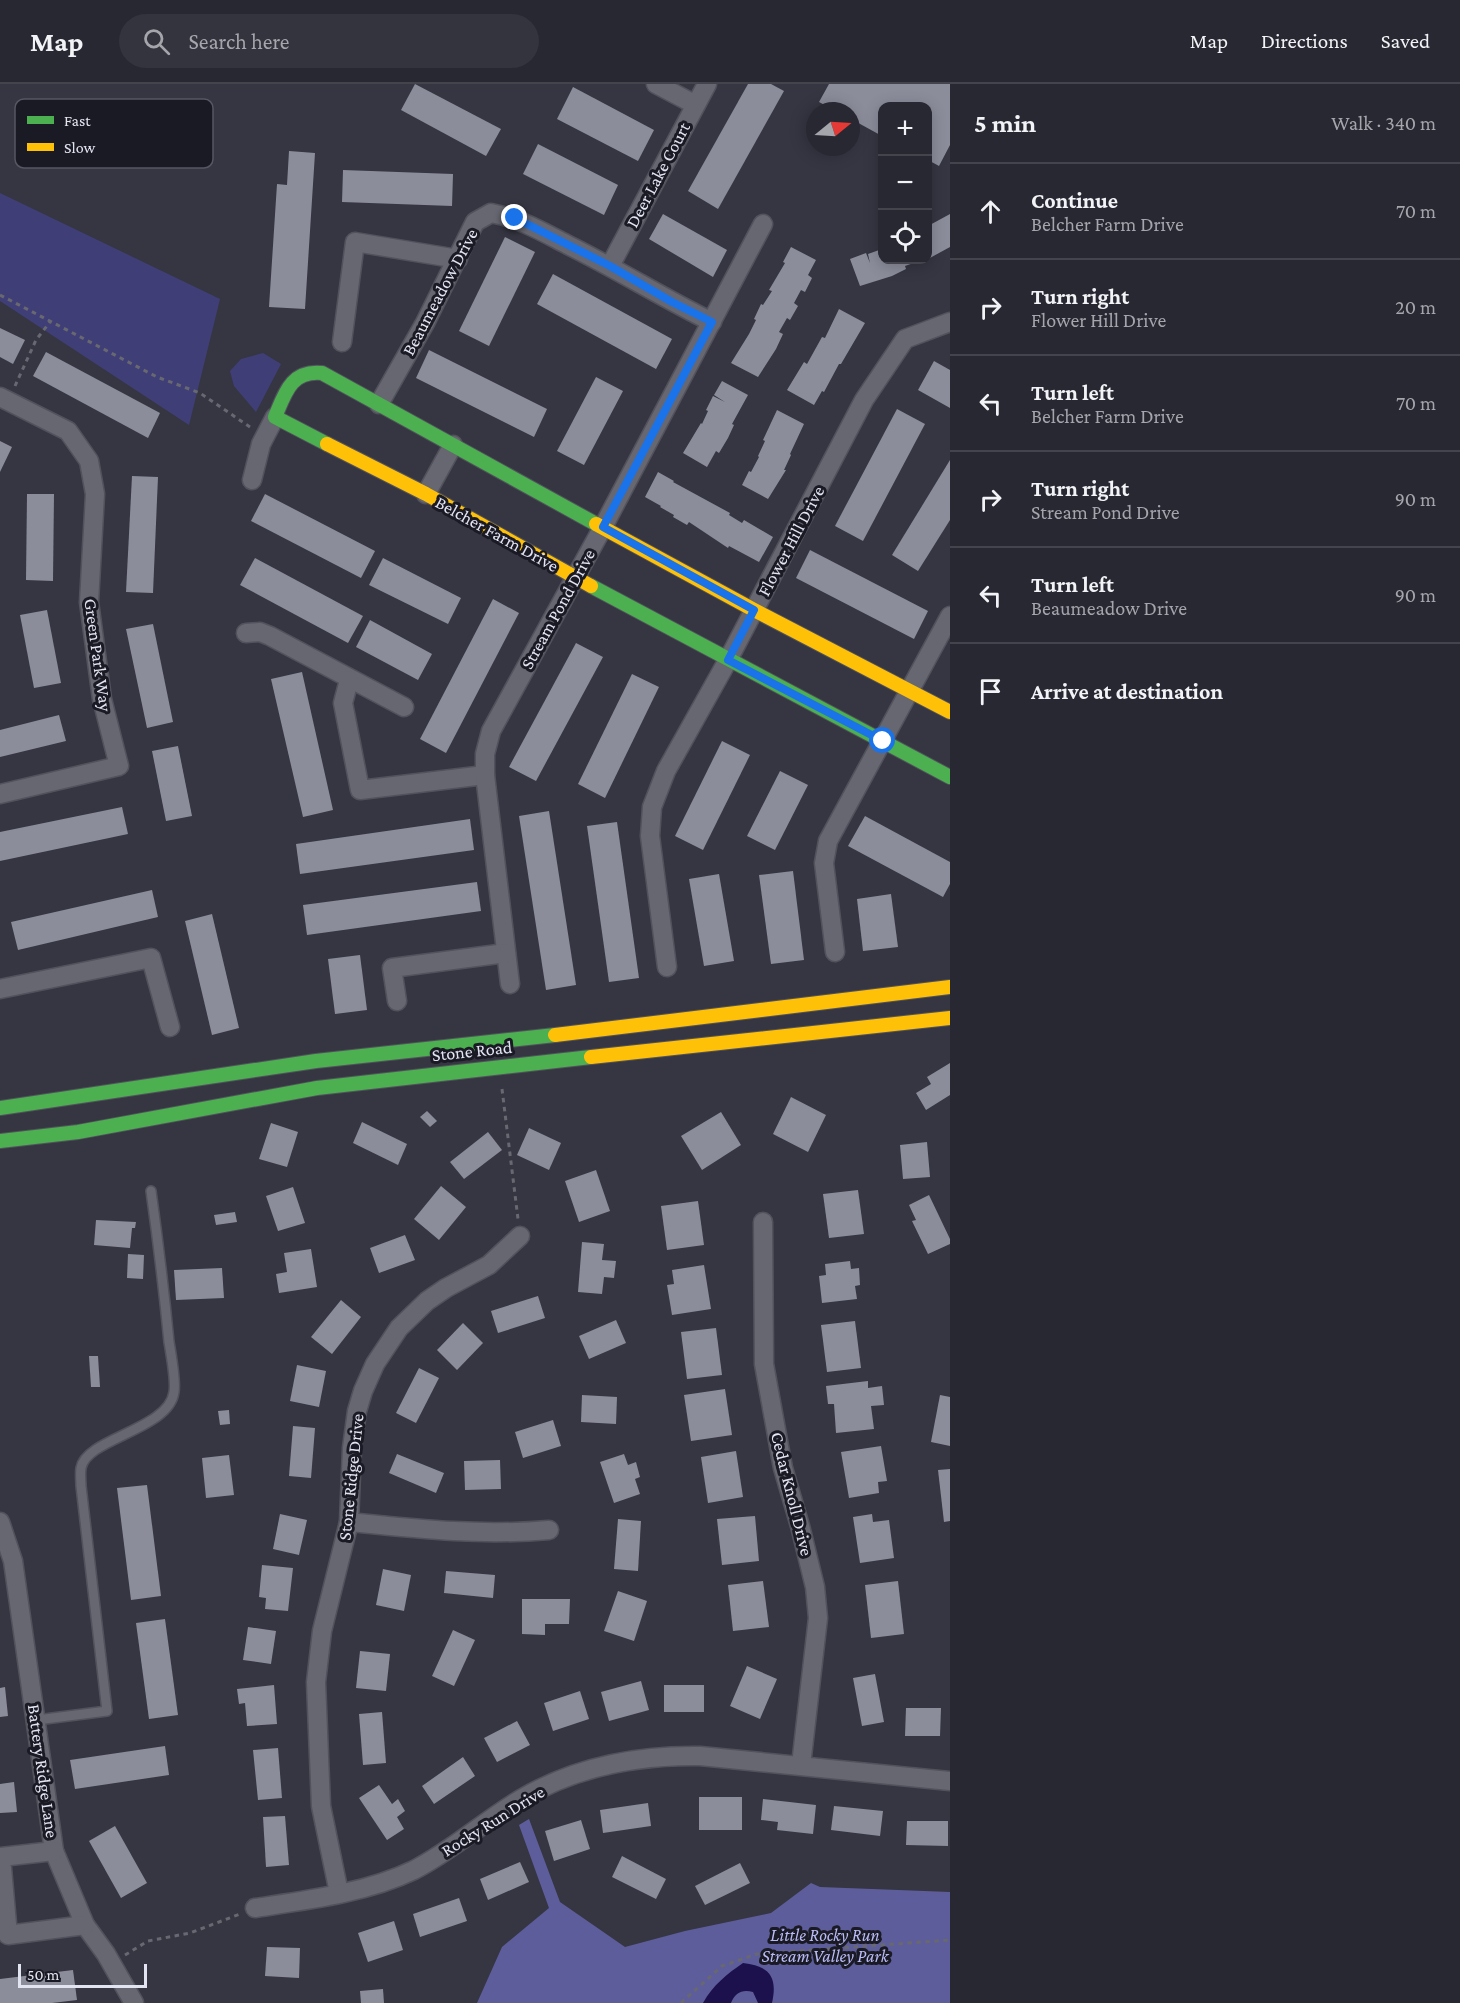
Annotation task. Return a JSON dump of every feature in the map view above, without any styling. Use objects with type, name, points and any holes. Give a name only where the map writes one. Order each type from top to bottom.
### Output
[{"type":"main road","points":[[275,417],[291,383],[300,374],[311,371],[322,373],[754,610],[950,712]]},
{"type":"main road","name":"Belcher Farm Drive","points":[[275,417],[426,494],[728,660],[950,777]]},
{"type":"main road","name":"Stone Road","points":[[0,1108],[316,1061],[666,1023],[950,987]]},
{"type":"main road","name":"Stone Road","points":[[0,1141],[78,1132],[317,1088],[950,1018]]},
{"type":"street","points":[[656,84],[694,104]]},
{"type":"street","name":"Deer Lake Court","points":[[610,266],[694,104],[707,84]]},
{"type":"street","name":"Beaumeadow Drive","points":[[380,404],[425,323],[476,222],[491,213],[515,218],[610,266],[712,322]]},
{"type":"street","name":"Stream Pond Drive","points":[[510,984],[485,775],[485,754],[491,731],[603,527],[763,224]]},
{"type":"street","points":[[342,342],[355,242],[458,259]]},
{"type":"street","name":"Flower Hill Drive","points":[[667,967],[651,836],[652,807],[666,771],[728,660],[864,400],[905,339],[950,322]]},
{"type":"street","name":"Green Park Way","points":[[0,794],[119,766],[102,699],[89,602],[95,494],[89,461],[68,431],[4,399]]},
{"type":"street","points":[[252,480],[264,436],[275,417]]},
{"type":"street","name":"Belcher Farm Drive","points":[[426,494],[453,446]]},
{"type":"street","points":[[835,952],[824,863],[828,841],[950,616]]},
{"type":"street","points":[[246,633],[260,632],[270,636],[404,707]]},
{"type":"street","points":[[350,680],[343,703],[360,790],[485,775]]},
{"type":"street","points":[[397,1001],[392,968],[506,953]]},
{"type":"street","points":[[0,989],[151,957],[170,1027]]},
{"type":"street","name":"Cedar Knoll Drive","points":[[763,1222],[764,1364],[783,1468],[815,1587],[818,1618],[801,1765]]},
{"type":"street","name":"Stone Ridge Drive","points":[[339,1893],[321,1806],[316,1682],[322,1631],[349,1522],[353,1429],[363,1391],[375,1364],[399,1328],[427,1301],[489,1265],[520,1236]]},
{"type":"street","name":"Battery Ridge Lane","points":[[0,1522],[13,1561],[54,1851],[85,1925],[112,1964],[134,2003]]},
{"type":"street","points":[[349,1522],[461,1533],[515,1533],[549,1530]]},
{"type":"street","name":"Rocky Run Drive","points":[[255,1908],[300,1902],[381,1884],[414,1869],[456,1845],[520,1800],[564,1778],[621,1762],[671,1755],[801,1765],[950,1781]]},
{"type":"street","points":[[54,1851],[1,1857],[8,1935],[85,1925]]},
{"type":"lane","points":[[36,1720],[107,1711],[81,1486],[81,1467],[86,1458],[100,1447],[131,1432],[163,1411],[174,1393],[164,1289],[151,1191]]},
{"type":"path","points":[[0,295],[157,377],[200,393],[264,436]]},
{"type":"path","points":[[4,399],[36,340],[50,322]]},
{"type":"path","points":[[500,1066],[520,1236]]},
{"type":"path","points":[[112,1964],[148,1941],[190,1933],[255,1908]]},
{"type":"path","points":[[681,2003],[722,1966],[757,1954],[950,1940]]},
{"type":"shaded area","points":[[0,193],[220,299],[189,425],[0,301]]},
{"type":"shaded area","points":[[263,353],[281,364],[256,412],[234,386],[230,371],[241,359]]},
{"type":"shaded area","points":[[743,1963],[752,1964],[770,1974],[774,1986],[772,2003],[758,2003],[753,1992],[745,1991],[737,1994],[731,2003],[703,2003],[721,1980]]},
{"type":"green space","name":"Little Rocky Run Stream Valley Park","points":[[529,1819],[560,1902],[625,1947],[685,1931],[771,1913],[811,1883],[820,1887],[950,1892],[950,2003],[477,2003],[502,1947],[549,1908],[519,1825]]},
{"type":"building","points":[[415,84],[501,129],[486,156],[401,110]]},
{"type":"building","points":[[748,84],[771,84],[784,91],[718,209],[688,191]]},
{"type":"building","points":[[829,84],[950,84],[950,145],[939,166],[932,162],[932,102],[878,102],[878,134],[860,124],[860,102],[819,102]]},
{"type":"building","points":[[573,87],[654,130],[638,161],[557,119]]},
{"type":"building","points":[[538,144],[618,185],[604,215],[523,174]]},
{"type":"building","points":[[289,151],[315,153],[305,309],[269,307],[277,184],[287,185]]},
{"type":"building","points":[[343,170],[453,174],[452,206],[342,202]]},
{"type":"building","points":[[663,214],[727,250],[713,277],[649,239]]},
{"type":"building","points":[[950,214],[950,247],[932,257],[932,224]]},
{"type":"building","points":[[505,237],[535,252],[489,346],[459,331]]},
{"type":"building","points":[[791,247],[816,260],[808,275],[812,278],[805,292],[801,290],[794,303],[798,306],[790,320],[787,318],[779,332],[783,334],[776,349],[758,377],[731,363],[749,334],[761,304],[763,305],[772,291],[769,290],[785,263],[783,262]]},
{"type":"building","points":[[878,250],[878,264],[911,264],[892,276],[860,286],[850,259],[866,253],[870,263],[868,254]]},
{"type":"building","points":[[553,274],[672,339],[656,369],[537,304]]},
{"type":"building","points":[[839,309],[865,323],[814,405],[787,390],[804,362],[807,364],[822,337],[825,338]]},
{"type":"building","points":[[0,328],[25,340],[13,364],[0,357]]},
{"type":"building","points":[[429,350],[547,409],[534,437],[416,378]]},
{"type":"building","points":[[46,352],[160,413],[148,438],[33,376]]},
{"type":"building","points":[[934,361],[950,370],[950,408],[918,390]]},
{"type":"building","points":[[596,377],[623,391],[584,465],[557,451]]},
{"type":"building","points":[[722,381],[748,395],[732,424],[734,425],[728,438],[719,453],[716,451],[707,467],[683,453],[702,424],[713,396],[725,402],[714,395]]},
{"type":"building","points":[[897,409],[925,424],[863,541],[835,526]]},
{"type":"building","points":[[777,410],[804,424],[790,454],[784,470],[786,470],[768,499],[742,485],[759,457],[765,441],[763,440]]},
{"type":"building","points":[[0,441],[12,447],[0,472]]},
{"type":"building","points":[[950,460],[950,520],[918,571],[892,555]]},
{"type":"building","points":[[658,472],[730,513],[729,515],[742,523],[744,520],[773,537],[759,562],[729,546],[728,548],[689,522],[687,525],[645,497]]},
{"type":"building","points":[[132,476],[158,477],[153,593],[126,592]]},
{"type":"building","points":[[27,494],[54,494],[53,581],[26,580]]},
{"type":"building","points":[[265,494],[375,551],[361,578],[251,521]]},
{"type":"building","points":[[810,550],[928,611],[914,639],[796,578]]},
{"type":"building","points":[[255,558],[363,616],[348,643],[240,585]]},
{"type":"building","points":[[383,558],[461,598],[448,624],[369,585]]},
{"type":"building","points":[[493,599],[519,613],[446,753],[420,739]]},
{"type":"building","points":[[47,610],[61,683],[34,688],[20,615]]},
{"type":"building","points":[[370,620],[432,654],[418,680],[356,647]]},
{"type":"building","points":[[153,624],[173,722],[147,728],[126,629]]},
{"type":"building","points":[[576,643],[603,657],[536,781],[509,767]]},
{"type":"building","points":[[302,672],[333,810],[303,817],[271,679]]},
{"type":"building","points":[[632,674],[659,687],[605,798],[578,784]]},
{"type":"building","points":[[59,715],[66,741],[0,757],[0,730]]},
{"type":"building","points":[[722,741],[750,755],[703,850],[675,836]]},
{"type":"building","points":[[178,746],[192,816],[166,821],[152,751]]},
{"type":"building","points":[[780,771],[808,785],[775,850],[747,836]]},
{"type":"building","points":[[122,807],[128,834],[0,861],[0,832]]},
{"type":"building","points":[[549,811],[576,985],[546,990],[519,816]]},
{"type":"building","points":[[865,816],[950,862],[950,884],[943,897],[848,846]]},
{"type":"building","points":[[470,819],[474,850],[300,874],[296,844]]},
{"type":"building","points":[[617,822],[639,978],[609,982],[587,826]]},
{"type":"building","points":[[793,871],[804,960],[771,964],[759,875]]},
{"type":"building","points":[[719,874],[734,961],[704,966],[689,879]]},
{"type":"building","points":[[477,882],[481,911],[307,935],[303,905]]},
{"type":"building","points":[[152,890],[158,917],[18,950],[11,922]]},
{"type":"building","points":[[891,894],[898,947],[863,951],[857,899]]},
{"type":"building","points":[[212,914],[239,1028],[212,1035],[185,921]]},
{"type":"building","points":[[360,955],[367,1010],[335,1014],[328,959]]},
{"type":"building","points":[[950,1063],[950,1095],[926,1110],[916,1093],[931,1084],[927,1077]]},
{"type":"building","points":[[791,1097],[826,1115],[808,1152],[773,1134]]},
{"type":"building","points":[[427,1111],[437,1121],[430,1127],[420,1117]]},
{"type":"building","points":[[721,1112],[741,1145],[702,1170],[681,1136]]},
{"type":"building","points":[[362,1122],[407,1144],[398,1165],[353,1143]]},
{"type":"building","points":[[271,1123],[298,1132],[287,1167],[259,1159]]},
{"type":"building","points":[[529,1128],[561,1143],[549,1170],[517,1155]]},
{"type":"building","points":[[488,1132],[502,1150],[464,1179],[450,1162]]},
{"type":"building","points":[[927,1142],[930,1177],[903,1179],[900,1145]]},
{"type":"building","points":[[596,1170],[610,1211],[579,1222],[565,1181]]},
{"type":"building","points":[[441,1186],[466,1207],[439,1240],[414,1219]]},
{"type":"building","points":[[293,1187],[305,1223],[278,1231],[266,1196]]},
{"type":"building","points":[[858,1190],[864,1234],[829,1238],[823,1194]]},
{"type":"building","points":[[929,1195],[950,1239],[950,1244],[928,1254],[912,1221],[916,1220],[909,1205]]},
{"type":"building","points":[[698,1201],[704,1245],[667,1250],[661,1206]]},
{"type":"building","points":[[235,1212],[237,1222],[216,1225],[214,1215]]},
{"type":"building","points":[[96,1220],[136,1222],[135,1228],[132,1228],[130,1248],[94,1245]]},
{"type":"building","points":[[405,1235],[415,1260],[379,1273],[370,1248]]},
{"type":"building","points":[[582,1242],[604,1244],[602,1260],[616,1261],[614,1278],[604,1277],[602,1294],[578,1292]]},
{"type":"building","points":[[311,1249],[317,1287],[279,1293],[276,1274],[287,1272],[284,1253]]},
{"type":"building","points":[[128,1254],[144,1255],[143,1279],[127,1278]]},
{"type":"building","points":[[850,1261],[851,1269],[859,1268],[860,1285],[855,1286],[857,1299],[822,1303],[819,1276],[826,1275],[825,1264]]},
{"type":"building","points":[[704,1265],[711,1309],[672,1315],[667,1285],[674,1284],[672,1270]]},
{"type":"building","points":[[222,1268],[224,1298],[176,1300],[174,1270]]},
{"type":"building","points":[[538,1296],[545,1318],[498,1333],[491,1311]]},
{"type":"building","points":[[341,1300],[361,1317],[332,1354],[311,1337]]},
{"type":"building","points":[[616,1320],[626,1343],[589,1359],[579,1336]]},
{"type":"building","points":[[855,1321],[861,1368],[827,1372],[821,1325]]},
{"type":"building","points":[[463,1323],[483,1343],[457,1370],[437,1350]]},
{"type":"building","points":[[716,1328],[722,1375],[687,1379],[681,1332]]},
{"type":"building","points":[[89,1356],[98,1356],[100,1387],[91,1387]]},
{"type":"building","points":[[297,1365],[326,1371],[319,1407],[290,1401]]},
{"type":"building","points":[[419,1368],[439,1378],[416,1423],[396,1413]]},
{"type":"building","points":[[868,1381],[868,1388],[882,1386],[884,1405],[871,1406],[874,1429],[836,1433],[834,1404],[828,1404],[826,1386]]},
{"type":"building","points":[[725,1389],[732,1435],[691,1441],[684,1395]]},
{"type":"building","points":[[582,1395],[617,1397],[616,1424],[581,1422]]},
{"type":"building","points":[[940,1395],[950,1397],[950,1446],[931,1442]]},
{"type":"building","points":[[229,1410],[230,1424],[220,1425],[218,1411]]},
{"type":"building","points":[[553,1420],[561,1446],[523,1458],[515,1432]]},
{"type":"building","points":[[293,1426],[315,1428],[311,1478],[289,1476]]},
{"type":"building","points":[[881,1446],[887,1481],[878,1482],[879,1493],[849,1498],[841,1452]]},
{"type":"building","points":[[736,1451],[743,1497],[708,1503],[701,1457]]},
{"type":"building","points":[[397,1454],[444,1473],[436,1493],[389,1473]]},
{"type":"building","points":[[624,1454],[628,1465],[636,1462],[640,1477],[635,1479],[640,1494],[614,1503],[600,1462]]},
{"type":"building","points":[[229,1455],[234,1495],[206,1498],[202,1458]]},
{"type":"building","points":[[500,1460],[501,1489],[465,1490],[464,1461]]},
{"type":"building","points":[[950,1469],[950,1521],[944,1522],[938,1470]]},
{"type":"building","points":[[147,1485],[161,1596],[131,1600],[117,1488]]},
{"type":"building","points":[[280,1514],[307,1520],[299,1555],[273,1549]]},
{"type":"building","points":[[872,1514],[873,1522],[889,1520],[894,1558],[860,1563],[853,1517]]},
{"type":"building","points":[[755,1516],[759,1561],[722,1565],[717,1519]]},
{"type":"building","points":[[618,1519],[641,1521],[638,1571],[614,1569]]},
{"type":"building","points":[[262,1565],[293,1568],[288,1611],[265,1609],[266,1598],[259,1597]]},
{"type":"building","points":[[383,1569],[411,1575],[404,1611],[376,1605]]},
{"type":"building","points":[[446,1571],[495,1575],[493,1598],[444,1593]]},
{"type":"building","points":[[763,1581],[769,1627],[733,1631],[728,1585]]},
{"type":"building","points":[[898,1581],[904,1634],[871,1638],[865,1585]]},
{"type":"building","points":[[618,1591],[647,1601],[634,1641],[604,1631]]},
{"type":"building","points":[[522,1599],[570,1599],[569,1624],[545,1624],[545,1635],[522,1634]]},
{"type":"building","points":[[165,1619],[178,1715],[149,1719],[136,1623]]},
{"type":"building","points":[[248,1627],[276,1631],[271,1664],[243,1660]]},
{"type":"building","points":[[453,1630],[475,1640],[454,1686],[432,1676]]},
{"type":"building","points":[[360,1651],[390,1654],[386,1691],[356,1688]]},
{"type":"building","points":[[747,1666],[777,1679],[760,1719],[730,1706]]},
{"type":"building","points":[[875,1674],[884,1722],[862,1726],[853,1678]]},
{"type":"building","points":[[641,1681],[649,1710],[609,1721],[601,1692]]},
{"type":"building","points":[[274,1685],[277,1724],[247,1726],[245,1703],[239,1704],[237,1689]]},
{"type":"building","points":[[664,1685],[704,1685],[704,1712],[664,1712]]},
{"type":"building","points":[[5,1687],[8,1716],[0,1717],[0,1688]]},
{"type":"building","points":[[580,1691],[589,1719],[553,1731],[544,1703]]},
{"type":"building","points":[[906,1708],[941,1708],[940,1736],[905,1736]]},
{"type":"building","points":[[382,1712],[386,1763],[363,1765],[359,1714]]},
{"type":"building","points":[[517,1721],[530,1745],[497,1762],[484,1738]]},
{"type":"building","points":[[165,1746],[169,1775],[75,1789],[70,1760]]},
{"type":"building","points":[[278,1748],[282,1798],[258,1800],[253,1750]]},
{"type":"building","points":[[463,1757],[475,1776],[434,1804],[422,1786]]},
{"type":"building","points":[[14,1782],[17,1812],[0,1813],[0,1784]]},
{"type":"building","points":[[379,1785],[392,1804],[398,1799],[405,1811],[397,1817],[404,1829],[387,1840],[359,1798]]},
{"type":"building","points":[[699,1797],[742,1797],[742,1830],[699,1830]]},
{"type":"building","points":[[763,1799],[816,1805],[813,1834],[777,1830],[778,1822],[761,1820]]},
{"type":"building","points":[[648,1803],[651,1826],[603,1833],[600,1810]]},
{"type":"building","points":[[834,1806],[883,1811],[880,1836],[831,1830]]},
{"type":"building","points":[[285,1816],[289,1865],[266,1867],[263,1817]]},
{"type":"building","points":[[581,1820],[590,1849],[554,1861],[545,1831]]},
{"type":"building","points":[[907,1821],[948,1821],[948,1846],[906,1845]]},
{"type":"building","points":[[115,1826],[147,1883],[121,1898],[89,1841]]},
{"type":"building","points":[[622,1856],[666,1879],[656,1899],[612,1877]]},
{"type":"building","points":[[520,1862],[529,1882],[488,1900],[480,1879]]},
{"type":"building","points":[[740,1863],[750,1883],[705,1905],[695,1886]]},
{"type":"building","points":[[459,1898],[467,1921],[420,1937],[413,1914]]},
{"type":"building","points":[[394,1921],[403,1950],[368,1962],[358,1933]]},
{"type":"building","points":[[267,1947],[300,1948],[299,1978],[265,1976]]},
{"type":"building","points":[[73,1970],[77,2000],[52,2003],[0,2003],[0,1979]]},
{"type":"building","points":[[383,1989],[384,2003],[361,2003],[360,1991]]},
{"type":"traffic: fast","points":[[327,444],[275,417],[286,392],[296,379],[303,375],[322,373],[596,524]]},
{"type":"traffic: fast","points":[[591,586],[950,777]]},
{"type":"traffic: fast","points":[[0,1108],[316,1061],[555,1035]]},
{"type":"traffic: fast","points":[[0,1141],[78,1132],[317,1088],[591,1057]]},
{"type":"traffic: slow","points":[[327,444],[426,494],[591,586]]},
{"type":"traffic: slow","points":[[596,524],[754,610],[950,712]]},
{"type":"traffic: slow","points":[[555,1035],[950,987]]},
{"type":"traffic: slow","points":[[591,1057],[950,1018]]},
{"type":"route","points":[[515,218],[610,266],[712,322],[603,527],[754,610],[728,660],[883,741]]}]
